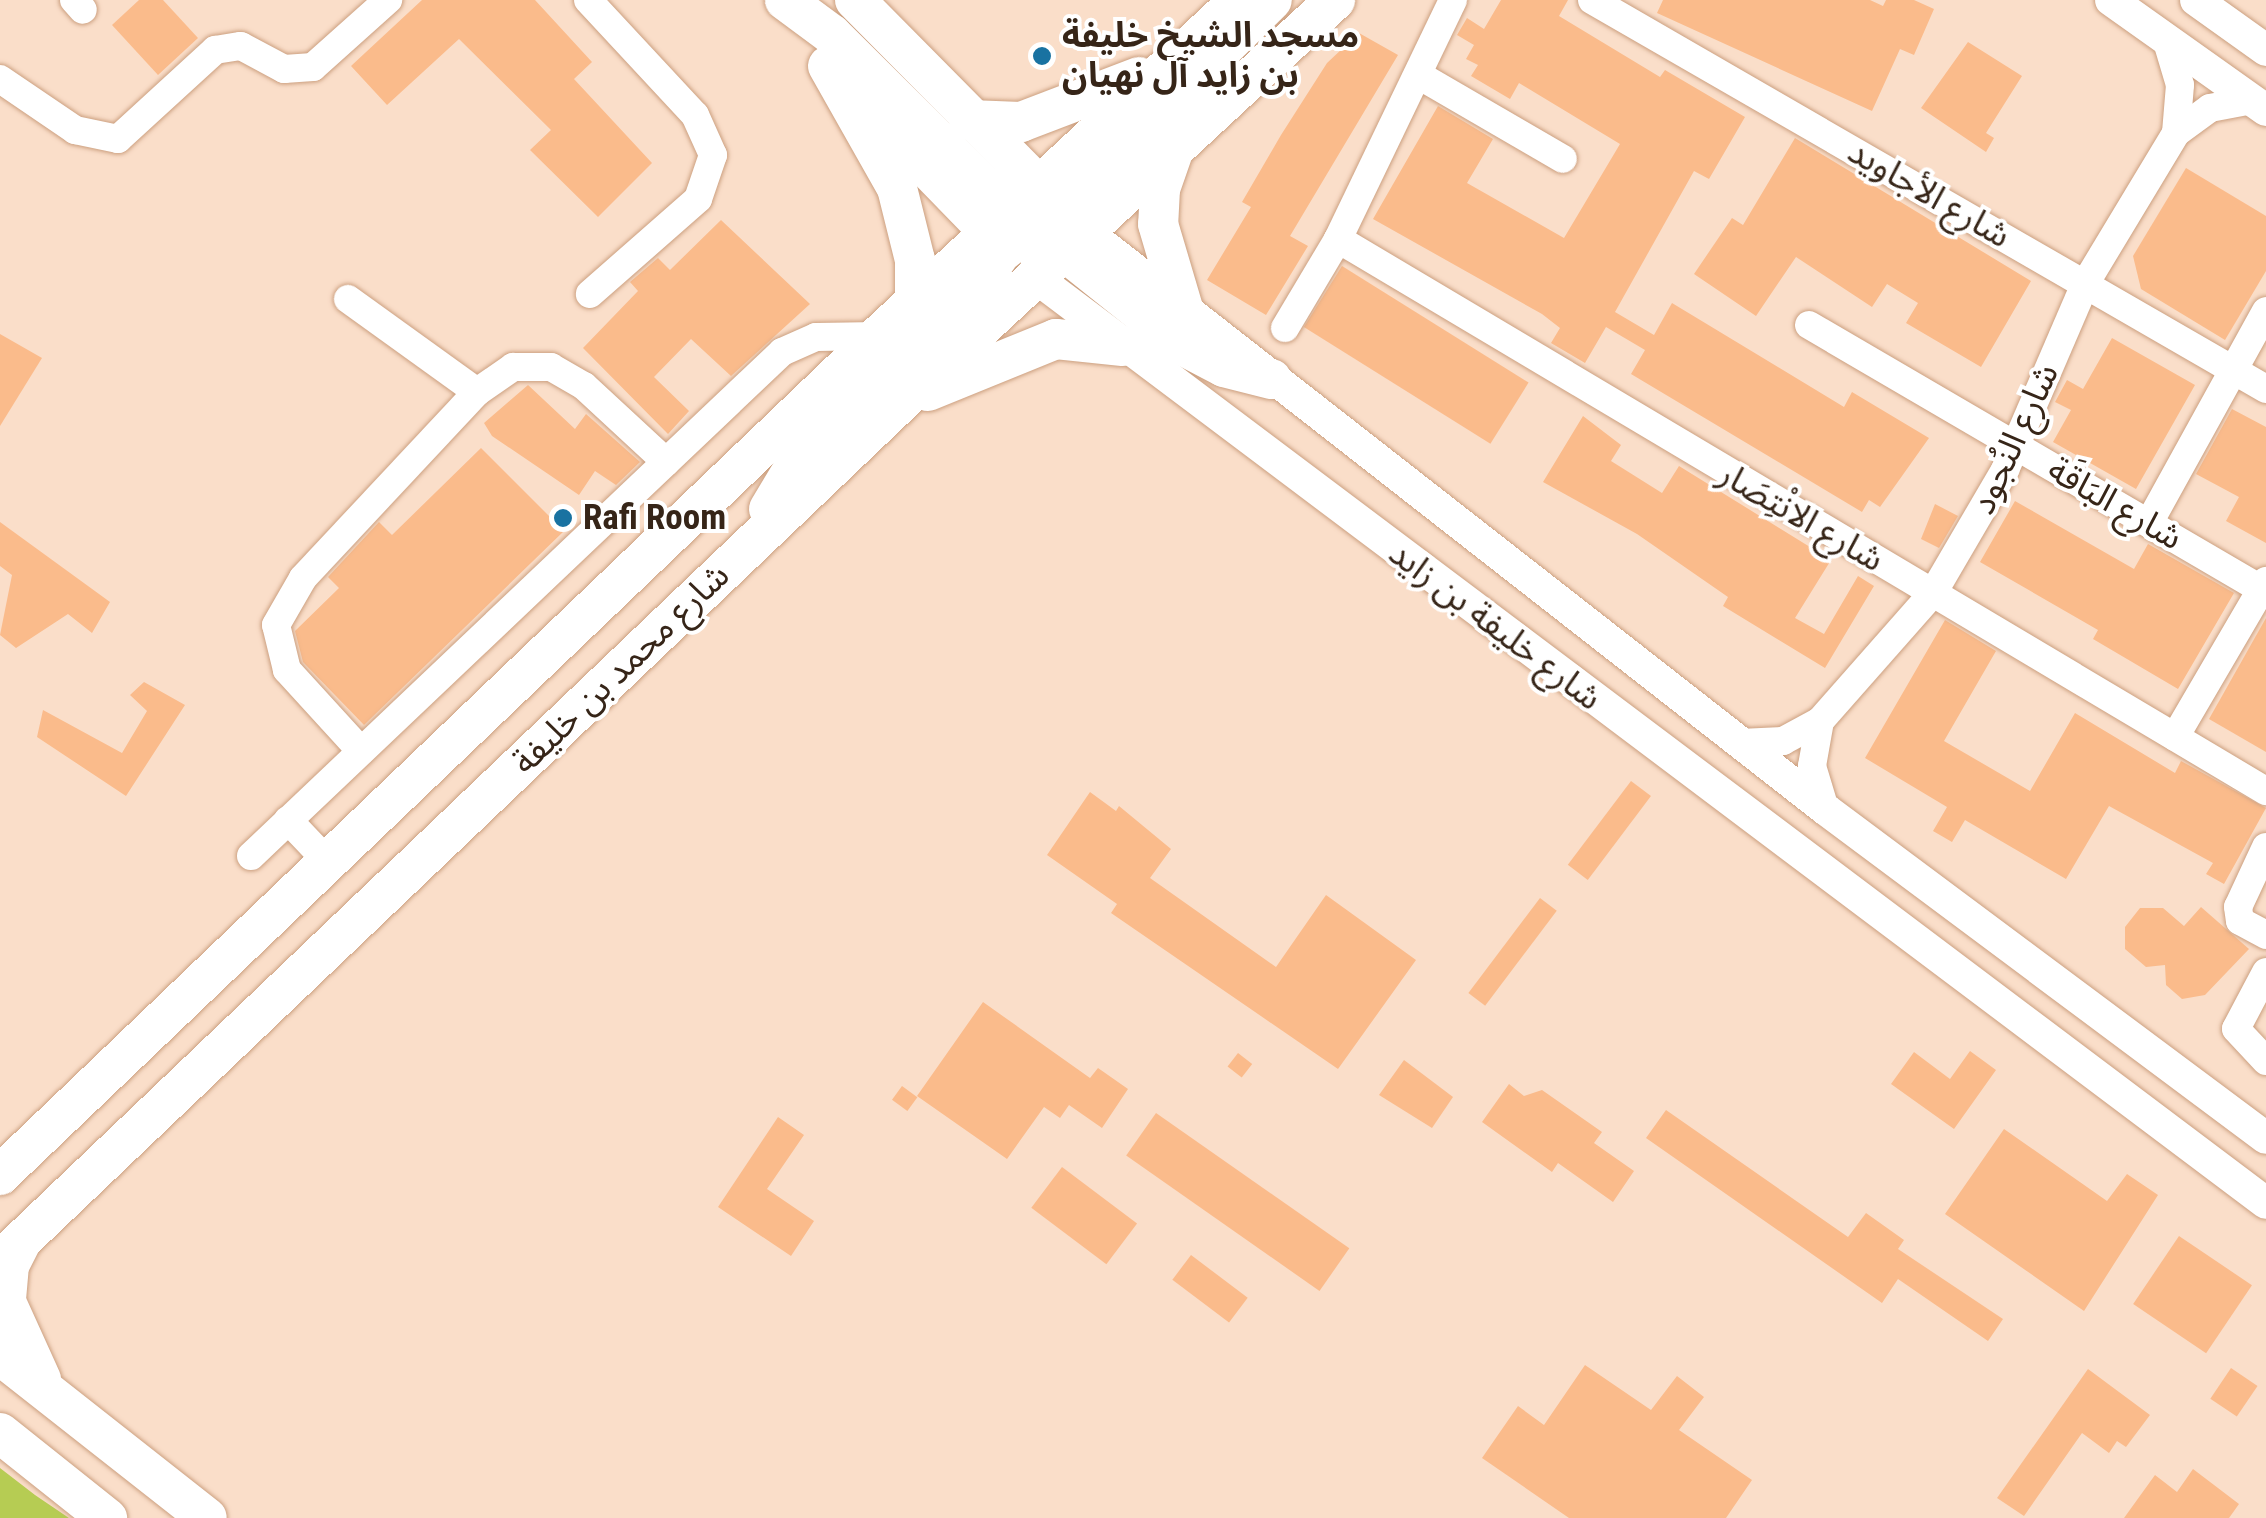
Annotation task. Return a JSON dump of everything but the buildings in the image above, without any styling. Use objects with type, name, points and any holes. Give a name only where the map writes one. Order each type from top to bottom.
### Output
[{"type":"highway","name":"شارع خليفة بن زايد","points":[[766,0],[828,66],[1035,231]]},
{"type":"highway","points":[[785,0],[831,34],[1035,231],[1182,345],[1224,367],[1271,379]]},
{"type":"highway","name":"شارع خليفة بن زايد","points":[[855,0],[969,120],[1035,231]]},
{"type":"highway","name":"شارع محمد بن خليفة","points":[[11,1250],[900,404],[1170,64],[1240,0]]},
{"type":"highway","points":[[760,537],[796,464],[1272,0]]},
{"type":"highway","name":"شارع محمد بن خليفة","points":[[5,1167],[916,301],[1177,143],[1335,0]]},
{"type":"highway","points":[[969,120],[1020,122],[1170,64]]},
{"type":"highway","points":[[828,66],[897,188],[915,260],[916,301]]},
{"type":"highway","points":[[1177,143],[1164,173],[1158,224],[1184,312]]},
{"type":"highway","points":[[900,404],[1039,343],[1090,338],[1123,346]]},
{"type":"highway","points":[[0,1206],[85,1113],[104,1072]]},
{"type":"highway","points":[[11,1250],[6,1278],[8,1308],[28,1359],[71,1416]]},
{"type":"highway","points":[[0,1355],[71,1416],[206,1518]]},
{"type":"highway","points":[[0,1392],[100,1466],[173,1494]]},
{"type":"highway","points":[[0,1433],[107,1518]]},
{"type":"highway","points":[[0,1460],[34,1484],[75,1494]]},
{"type":"main road","points":[[2111,0],[2259,105]]},
{"type":"main road","points":[[2196,0],[2266,50]]},
{"type":"main road","name":"شارع خليفة بن زايد","points":[[1035,231],[1184,312],[1825,810],[2266,1138]]},
{"type":"main road","name":"شارع خليفة بن زايد","points":[[1035,231],[1123,346],[2266,1202]]},
{"type":"street","points":[[588,0],[695,115],[713,155],[698,199],[590,294]]},
{"type":"street","points":[[1285,328],[1338,240],[1420,76],[1453,0]]},
{"type":"street","name":"شارع الأجاويد","points":[[1592,0],[2266,389]]},
{"type":"street","points":[[0,79],[75,130],[118,139],[215,50],[241,46],[284,69],[313,67],[384,2]]},
{"type":"street","name":"شارع النُجود","points":[[2166,38],[2180,85],[2176,133]]},
{"type":"street","points":[[1420,76],[1563,159]]},
{"type":"street","name":"شارع النُجود","points":[[1740,743],[1783,742],[1820,721],[1933,593],[2017,446],[2085,284],[2176,133],[2210,108],[2259,105]]},
{"type":"street","name":"شارع الانْتِصَار","points":[[1338,240],[1584,391],[2266,790]]},
{"type":"street","points":[[348,299],[477,392]]},
{"type":"street","points":[[2149,523],[2266,311]]},
{"type":"street","name":"شارع البَاقَة","points":[[1809,325],[2264,587]]},
{"type":"street","points":[[250,856],[790,347],[816,337],[878,336]]},
{"type":"street","points":[[361,752],[287,670],[276,625],[303,578],[477,392],[513,366],[551,367],[584,386],[666,462]]},
{"type":"street","points":[[2175,738],[2264,587]]},
{"type":"street","points":[[1820,721],[1812,766],[1825,810]]},
{"type":"street","points":[[288,820],[327,861]]},
{"type":"street","points":[[2266,847],[2238,906],[2240,921],[2266,935]]},
{"type":"street","points":[[2266,972],[2236,1029],[2266,1061]]},
{"type":"green space","points":[[0,1468],[35,1495],[69,1518],[0,1518]]},
{"type":"place","name":"مسجد الشيخ خليفة بن زايد آل نهيان","points":[[1042,56]]},
{"type":"place","name":"Rafi Room","points":[[563,518]]}]
